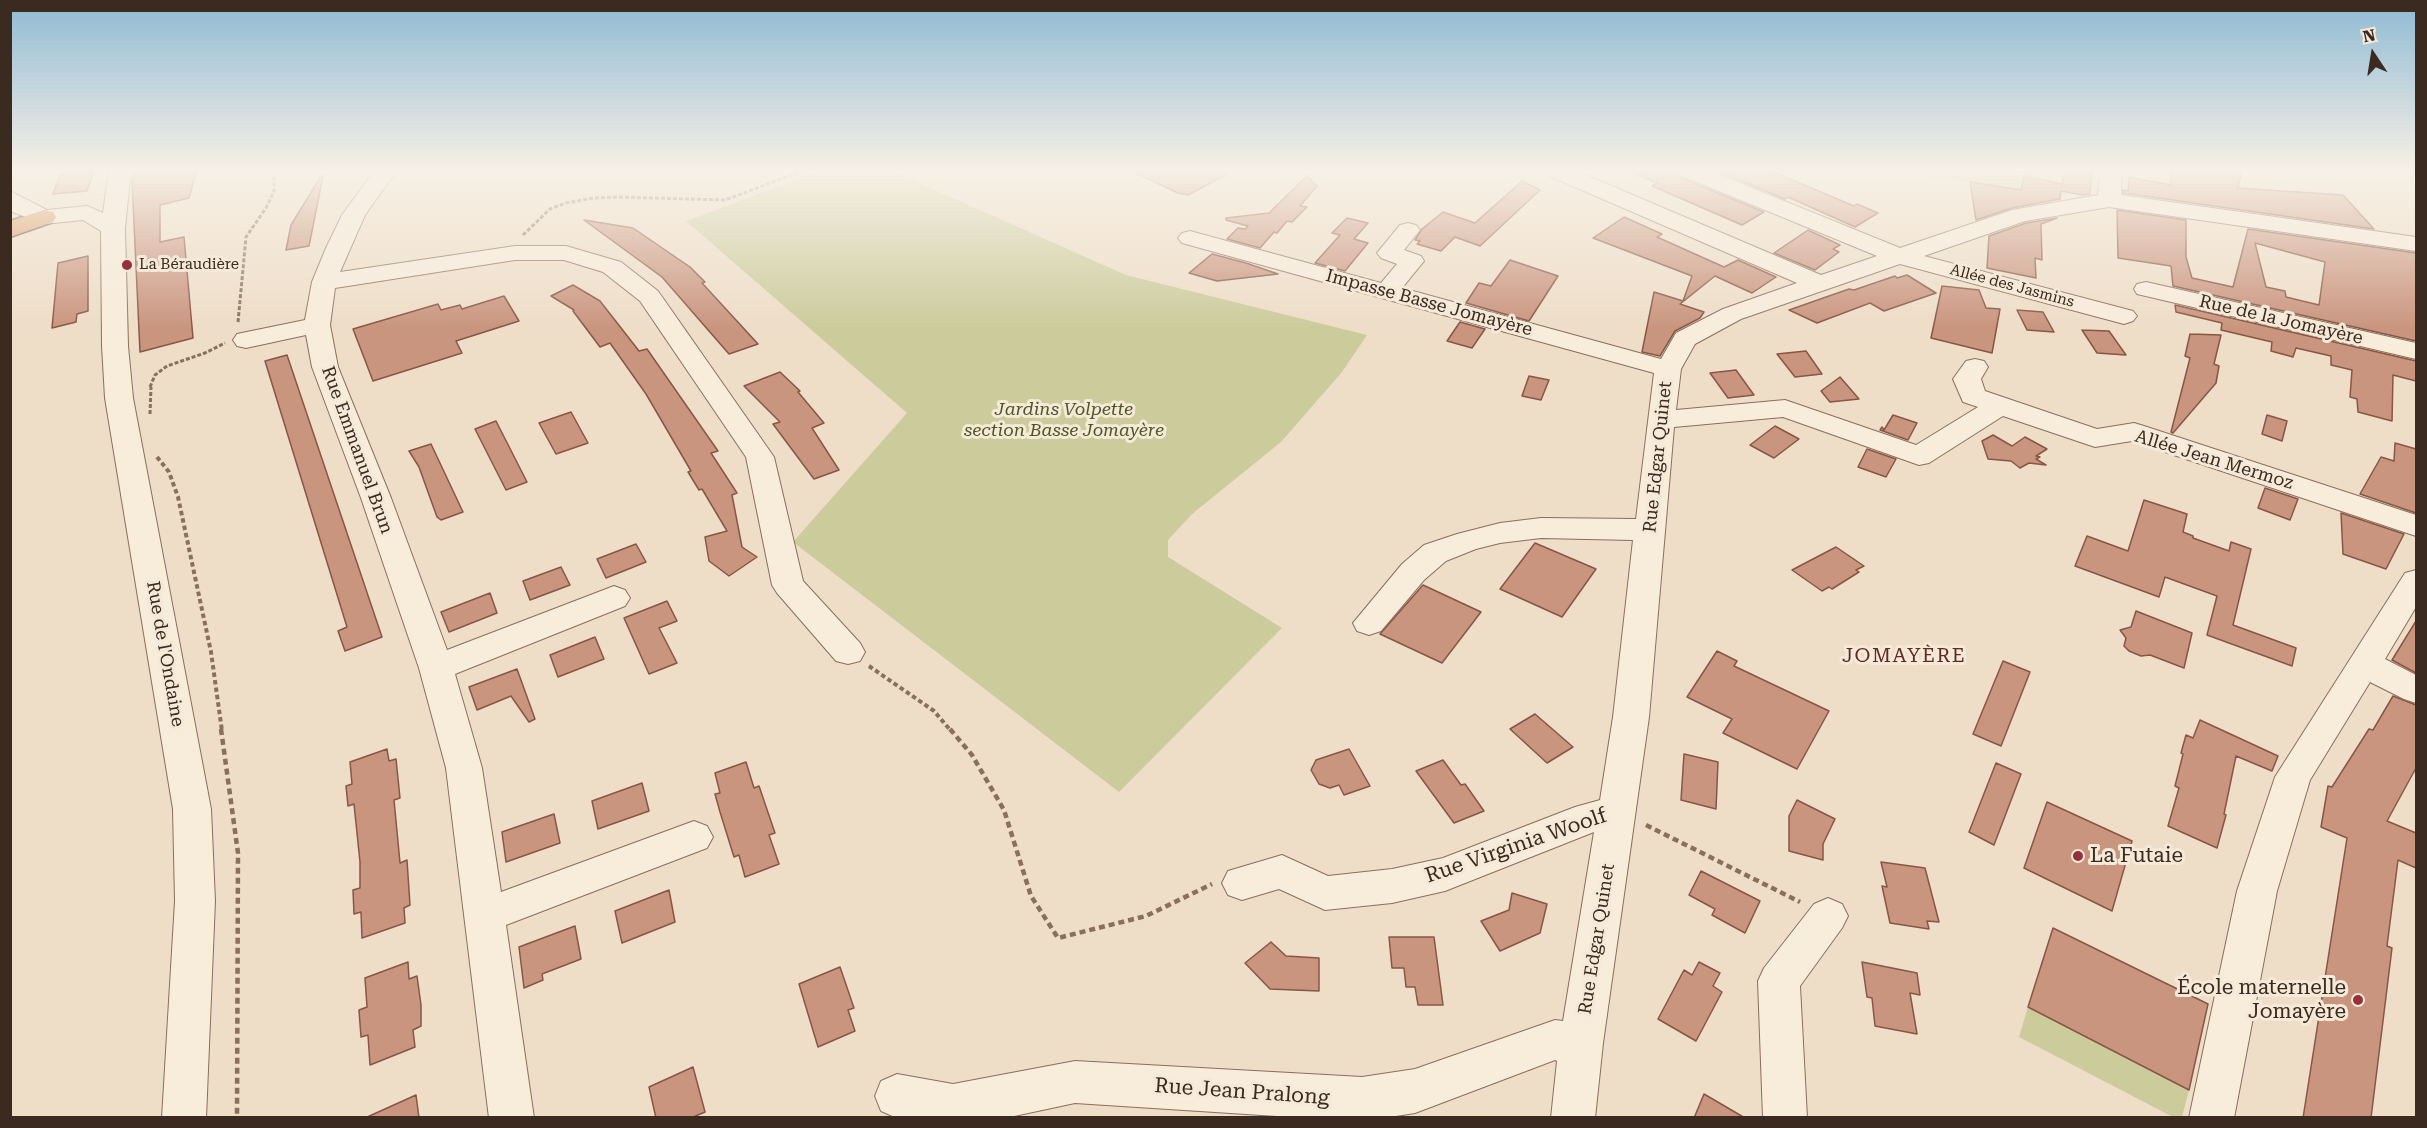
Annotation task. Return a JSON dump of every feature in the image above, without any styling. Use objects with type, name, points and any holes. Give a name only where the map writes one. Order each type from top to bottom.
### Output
[{"type":"highway","points":[[10,230],[29,223]]},
{"type":"street","points":[[104,223],[113,228]]},
{"type":"street","name":"Rue de l'Ondaine","points":[[114,223],[115,346],[119,398],[192,808],[195,901],[184,1118]]},
{"type":"street","name":"Rue Emmanuel Brun","points":[[351,223],[324,282],[317,325],[325,367],[376,498],[436,668],[464,768],[512,1118]]},
{"type":"street","points":[[1677,223],[1820,284]]},
{"type":"street","name":"Allée des Jasmins","points":[[1816,223],[1900,257],[2124,316]]},
{"type":"street","name":"Rue Edgar Quinet","points":[[1573,1118],[1581,1043],[1631,717],[1660,420],[1668,369],[1685,339],[1732,314],[1998,223]]},
{"type":"street","name":"Rue Edgar Quinet","points":[[2267,223],[2416,244]]},
{"type":"street","points":[[1386,292],[1412,261],[1389,253],[1408,230]]},
{"type":"street","name":"Impasse Basse Jomayère","points":[[1190,238],[1668,369]]},
{"type":"street","points":[[324,282],[515,253],[566,253],[612,267],[649,296],[760,458],[788,585],[848,652]]},
{"type":"street","name":"Rue de la Jomayère","points":[[2146,289],[2416,351]]},
{"type":"street","points":[[237,336],[317,325]]},
{"type":"street","name":"Allée Jean Mermoz","points":[[1975,367],[1967,379],[1973,396],[2095,438],[2134,432],[2416,526]]},
{"type":"street","points":[[1660,420],[1785,408],[1919,456],[2000,405]]},
{"type":"street","points":[[1369,622],[1413,573],[1436,553],[1468,541],[1500,533],[1541,528],[1650,530]]},
{"type":"street","points":[[2211,1118],[2257,891],[2294,777],[2416,581]]},
{"type":"street","points":[[436,668],[614,598]]},
{"type":"street","points":[[2365,664],[2416,690]]},
{"type":"street","name":"Rue Virginia Woolf","points":[[1242,883],[1282,872],[1325,893],[1392,886],[1445,874],[1588,818],[1617,811]]},
{"type":"street","points":[[485,915],[694,837]]},
{"type":"street","points":[[1785,1118],[1779,981],[1828,916]]},
{"type":"street","name":"Rue Jean Pralong","points":[[897,1096],[953,1106],[1075,1083],[1362,1099],[1414,1091],[1555,1040],[1581,1043]]},
{"type":"path","points":[[151,422],[151,387],[154,375],[167,366],[205,353],[237,336],[246,237],[256,223]]},
{"type":"path","points":[[515,253],[523,236],[533,223]]},
{"type":"path","points":[[119,398],[151,387]]},
{"type":"path","points":[[156,456],[169,472],[178,497],[211,652],[238,853],[237,1118]]},
{"type":"path","points":[[848,652],[934,711],[972,755],[1004,810],[1031,896],[1058,938],[1146,916],[1208,884],[1242,883]]},
{"type":"path","points":[[1617,811],[1828,916]]},
{"type":"green space","name":"Jardins Volpette section Basse Jomayère","points":[[688,223],[1008,223],[1126,275],[1367,335],[1342,372],[1281,442],[1192,514],[1168,540],[1168,557],[1282,628],[1119,792],[793,542],[907,413]]},
{"type":"green space","points":[[2028,1007],[2189,1090],[2182,1117],[2173,1117],[2019,1037]]},
{"type":"building","points":[[134,223],[160,223],[160,242],[184,237],[193,338],[140,352]]},
{"type":"building","points":[[292,223],[314,223],[309,246],[286,250]]},
{"type":"building","points":[[588,223],[633,228],[690,267],[758,344],[729,354],[662,277]]},
{"type":"building","points":[[1236,223],[1286,223],[1260,248],[1227,239],[1238,228],[1245,229],[1248,226]]},
{"type":"building","points":[[1342,223],[1368,223],[1354,239],[1368,243],[1345,271],[1315,263],[1340,235],[1332,233]]},
{"type":"building","points":[[1430,223],[1505,223],[1480,246],[1455,237],[1441,251],[1417,244],[1420,241],[1415,240],[1422,229]]},
{"type":"building","points":[[1616,223],[1637,223],[1662,234],[1657,237],[1724,267],[1738,260],[1776,277],[1752,293],[1715,276],[1680,304],[1704,312],[1700,318],[1675,331],[1660,356],[1642,352],[1654,292],[1683,301],[1692,276],[1593,238]]},
{"type":"building","points":[[1845,223],[1862,223],[1855,227]]},
{"type":"building","points":[[2026,223],[2045,223],[2041,224],[2042,260],[2035,258],[2036,278],[1987,268],[1989,236]]},
{"type":"building","points":[[2117,223],[2186,223],[2186,257],[2192,278],[2233,287],[2248,229],[2416,253],[2416,341],[2173,286],[2171,266],[2118,258]],"holes":[[[2255,243],[2325,262],[2319,305],[2286,297],[2285,291],[2266,287]]]},
{"type":"building","points":[[2330,223],[2368,223],[2374,229]]},
{"type":"building","points":[[1808,230],[1840,245],[1833,249],[1839,252],[1815,270],[1774,253]]},
{"type":"building","points":[[1212,254],[1278,274],[1217,281],[1189,273]]},
{"type":"building","points":[[88,256],[88,311],[77,314],[76,322],[52,328],[58,263]]},
{"type":"building","points":[[1510,260],[1558,276],[1529,321],[1466,303],[1479,283],[1491,286]]},
{"type":"building","points":[[1907,275],[1936,293],[1884,311],[1870,303],[1817,323],[1789,310],[1849,289],[1854,290],[1895,276],[1897,278]]},
{"type":"building","points":[[573,285],[600,301],[639,351],[647,349],[718,451],[711,453],[737,493],[732,495],[742,547],[757,557],[729,576],[709,561],[705,537],[727,531],[702,489],[699,490],[688,472],[691,471],[646,394],[610,343],[600,347],[574,310],[551,296]]},
{"type":"building","points":[[1942,286],[1979,290],[1986,308],[2000,309],[1992,353],[1931,338]]},
{"type":"building","points":[[504,296],[519,321],[456,341],[462,353],[373,381],[353,329],[438,304],[441,310],[460,305],[462,309]]},
{"type":"building","points":[[2175,305],[2416,361],[2416,381],[2393,375],[2392,421],[2358,412],[2357,399],[2350,397],[2352,370],[2331,365],[2331,356],[2296,348],[2293,357],[2271,351],[2272,342],[2221,330],[2222,323],[2176,312]]},
{"type":"building","points":[[2017,310],[2043,312],[2054,332],[2027,330]]},
{"type":"building","points":[[1460,322],[1485,329],[1472,348],[1447,341]]},
{"type":"building","points":[[2082,330],[2109,331],[2126,355],[2097,353]]},
{"type":"building","points":[[2190,334],[2221,335],[2214,364],[2219,366],[2216,383],[2173,433],[2171,432],[2190,358],[2185,356]]},
{"type":"building","points":[[1806,351],[1822,374],[1795,377],[1777,354]]},
{"type":"building","points":[[287,355],[382,637],[345,651],[338,631],[347,627],[265,361]]},
{"type":"building","points":[[1736,370],[1754,395],[1728,398],[1710,373]]},
{"type":"building","points":[[780,372],[800,391],[798,392],[824,423],[812,428],[839,470],[814,479],[773,424],[780,422],[744,386]]},
{"type":"building","points":[[1529,376],[1549,380],[1541,400],[1522,396]]},
{"type":"building","points":[[1840,377],[1859,399],[1830,402],[1821,391]]},
{"type":"building","points":[[571,412],[588,443],[556,454],[539,423]]},
{"type":"building","points":[[1893,415],[1917,423],[1908,440],[1880,430],[1882,427],[1884,430]]},
{"type":"building","points":[[2267,415],[2287,421],[2282,441],[2262,434]]},
{"type":"building","points":[[496,421],[527,482],[506,490],[475,429]]},
{"type":"building","points":[[1775,426],[1799,439],[1774,458],[1750,445]]},
{"type":"building","points":[[1993,435],[2012,446],[2025,437],[2047,449],[2036,456],[2040,457],[2036,459],[2046,465],[2029,463],[2020,468],[2011,461],[1988,459],[1982,441]]},
{"type":"building","points":[[2395,443],[2416,449],[2416,513],[2360,494],[2381,457],[2394,461]]},
{"type":"building","points":[[431,444],[463,512],[441,520],[437,517],[419,467],[409,451]]},
{"type":"building","points":[[1867,449],[1896,459],[1886,477],[1858,467]]},
{"type":"building","points":[[2265,488],[2298,499],[2290,520],[2258,508]]},
{"type":"building","points":[[2144,500],[2187,514],[2183,532],[2193,538],[2229,551],[2231,542],[2251,549],[2233,625],[2296,648],[2292,666],[2207,635],[2217,596],[2165,577],[2159,597],[2075,566],[2087,536],[2128,551]]},
{"type":"building","points":[[2341,513],[2404,534],[2386,569],[2343,554]]},
{"type":"building","points":[[1535,543],[1596,569],[1562,617],[1500,589]]},
{"type":"building","points":[[636,544],[646,562],[606,578],[597,559]]},
{"type":"building","points":[[1836,547],[1864,566],[1856,570],[1859,572],[1832,589],[1829,587],[1822,591],[1792,570]]},
{"type":"building","points":[[561,567],[570,585],[530,600],[523,581]]},
{"type":"building","points":[[1423,585],[1481,612],[1442,663],[1380,634]]},
{"type":"building","points":[[490,593],[497,613],[449,632],[441,612]]},
{"type":"building","points":[[667,601],[677,621],[659,628],[677,663],[649,674],[624,618]]},
{"type":"building","points":[[2136,611],[2192,633],[2184,668],[2150,655],[2141,656],[2124,646],[2126,638],[2120,630],[2131,627]]},
{"type":"building","points":[[2416,621],[2416,673],[2392,660]]},
{"type":"building","points":[[595,637],[604,659],[558,677],[550,655]]},
{"type":"building","points":[[1717,651],[1737,661],[1734,666],[1829,711],[1797,769],[1723,733],[1732,719],[1687,697]]},
{"type":"building","points":[[2003,661],[2030,672],[2001,746],[1973,734]]},
{"type":"building","points":[[517,669],[535,719],[529,722],[511,696],[477,710],[469,687]]},
{"type":"building","points":[[2393,696],[2416,705],[2416,768],[2387,821],[2416,833],[2416,868],[2398,860],[2387,946],[2392,948],[2371,1118],[2303,1118],[2347,838],[2321,827],[2328,786],[2332,787],[2369,729],[2373,730]]},
{"type":"building","points":[[1535,714],[1573,747],[1547,763],[1510,729]]},
{"type":"building","points":[[2200,720],[2278,756],[2272,771],[2236,756],[2224,814],[2226,815],[2217,848],[2168,826],[2179,788],[2175,786],[2186,735],[2193,738]]},
{"type":"building","points":[[387,749],[389,761],[396,759],[400,798],[394,800],[400,863],[407,860],[410,905],[404,908],[405,923],[362,938],[361,912],[354,914],[353,890],[360,888],[360,862],[354,804],[348,806],[346,786],[352,784],[350,762]]},
{"type":"building","points":[[1349,749],[1370,786],[1344,795],[1339,785],[1330,788],[1319,784],[1311,770],[1316,760]]},
{"type":"building","points":[[1684,754],[1718,762],[1716,809],[1681,800]]},
{"type":"building","points":[[1443,760],[1461,785],[1465,784],[1484,811],[1454,823],[1416,771]]},
{"type":"building","points":[[746,762],[754,788],[759,786],[775,833],[769,835],[779,864],[745,877],[739,855],[734,857],[720,812],[715,794],[720,793],[715,773]]},
{"type":"building","points":[[1996,763],[2021,774],[1994,845],[1969,832]]},
{"type":"building","points":[[642,783],[649,811],[598,829],[592,801]]},
{"type":"building","points":[[1797,800],[1835,819],[1823,844],[1823,860],[1789,851],[1789,816]]},
{"type":"building","name":"La Futaie","points":[[2047,802],[2132,841],[2112,911],[2024,868]]},
{"type":"building","points":[[554,814],[560,843],[506,862],[502,832]]},
{"type":"building","points":[[1881,862],[1925,868],[1939,922],[1927,921],[1929,929],[1890,923],[1882,886],[1887,887]]},
{"type":"building","points":[[1701,871],[1760,901],[1745,933],[1712,915],[1715,909],[1689,895]]},
{"type":"building","points":[[669,890],[675,922],[622,943],[615,911]]},
{"type":"building","points":[[1512,893],[1547,904],[1540,933],[1500,951],[1481,921],[1509,910]]},
{"type":"building","points":[[575,926],[581,959],[542,974],[543,980],[524,988],[519,947]]},
{"type":"building","points":[[2053,928],[2208,1004],[2189,1090],[2028,1007]]},
{"type":"building","points":[[1389,937],[1434,937],[1443,1005],[1418,1005],[1415,987],[1406,987],[1404,968],[1392,968]]},
{"type":"building","points":[[1271,942],[1286,956],[1319,958],[1319,991],[1270,989],[1245,963]]},
{"type":"building","points":[[408,962],[409,979],[417,976],[421,1005],[421,1026],[413,1030],[415,1047],[370,1065],[368,1035],[361,1037],[359,1010],[367,1007],[365,978]]},
{"type":"building","points":[[1699,962],[1720,973],[1713,986],[1722,992],[1696,1041],[1658,1019],[1684,970],[1692,975]]},
{"type":"building","points":[[1862,962],[1917,973],[1920,995],[1910,993],[1917,1034],[1875,1026],[1872,998],[1867,997]]},
{"type":"building","points":[[840,967],[854,1008],[848,1010],[855,1031],[818,1047],[799,984]]},
{"type":"building","points":[[693,1067],[705,1112],[691,1118],[656,1118],[649,1087]]},
{"type":"building","points":[[1704,1094],[1745,1118],[1694,1118]]},
{"type":"building","points":[[416,1095],[419,1118],[365,1118]]},
{"type":"place","name":"La Béraudière","points":[[127,265]]},
{"type":"place","name":"La Futaie","points":[[2078,856]]},
{"type":"place","name":"École maternelle Jomayère","points":[[2358,1000]]},
{"type":"district","name":"JOMAYÈRE","points":[[1904,656]]}]
